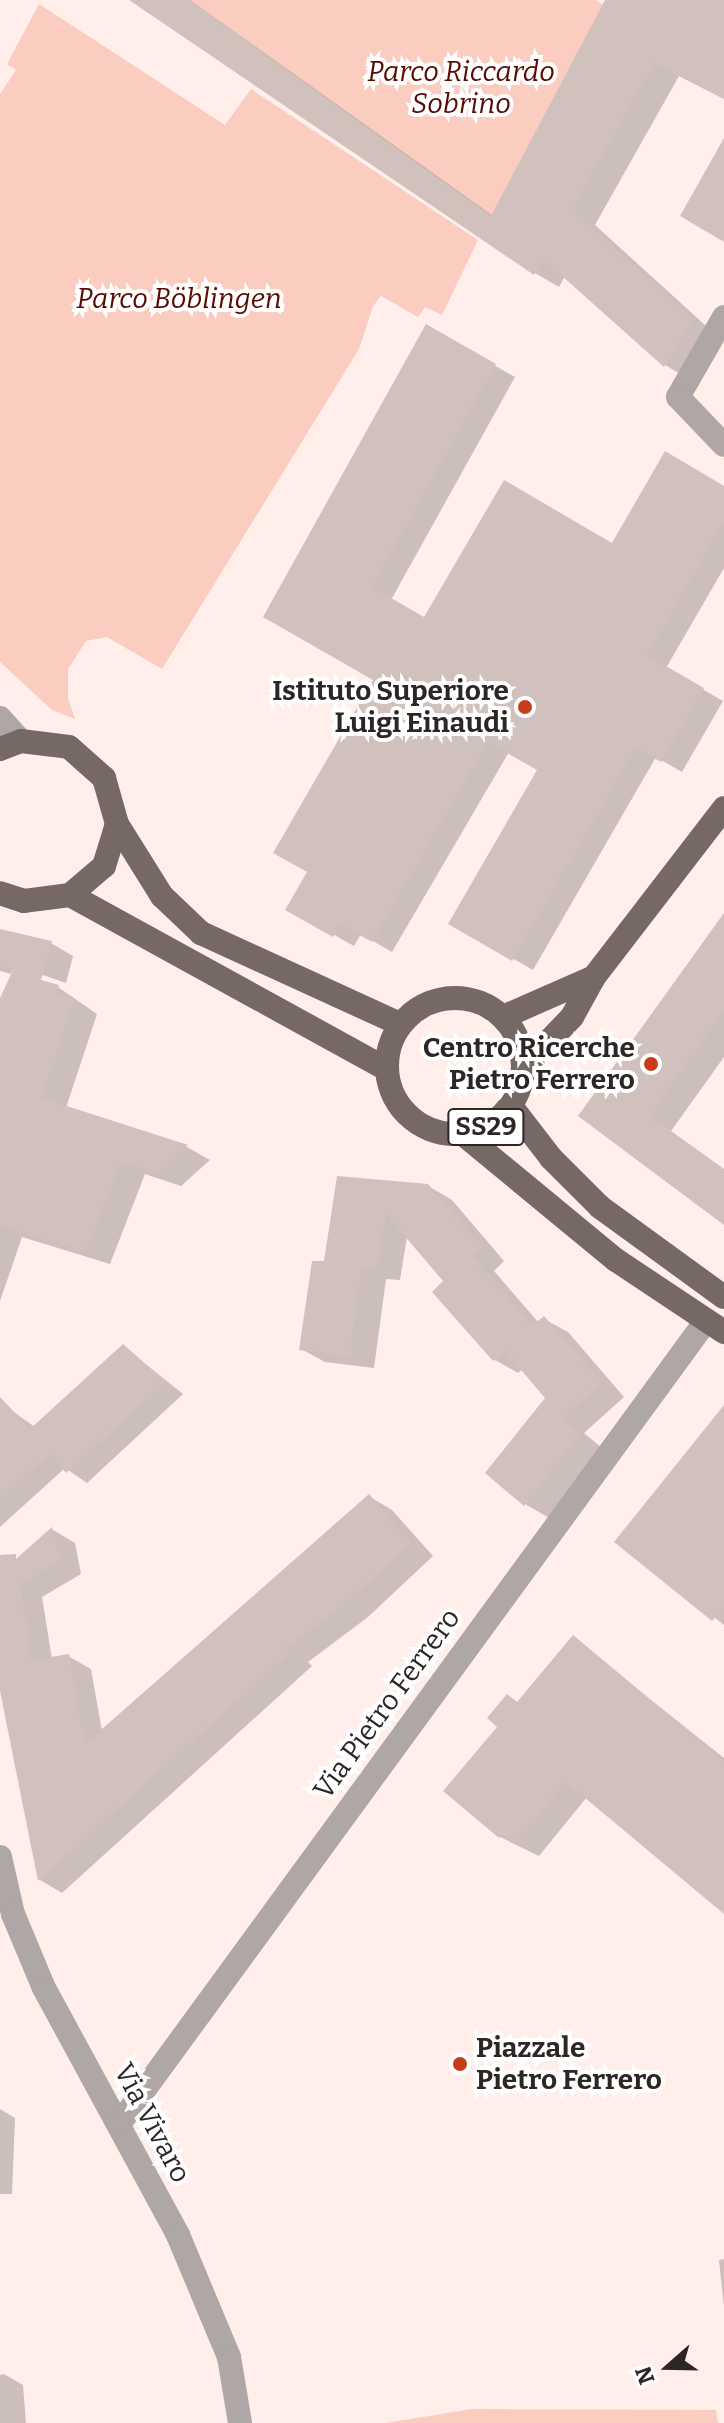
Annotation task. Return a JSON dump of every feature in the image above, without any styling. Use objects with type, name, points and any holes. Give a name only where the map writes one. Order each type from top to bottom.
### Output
[{"type":"main road","points":[[0,893],[24,901],[70,895],[104,866],[117,824],[114,800],[89,760],[69,747],[11,745]]},
{"type":"main road","name":"SS29","points":[[386,1069],[403,1111],[441,1134],[481,1130],[511,1106],[524,1067],[572,1017],[594,977],[724,808]]},
{"type":"main road","points":[[117,824],[162,896],[201,933],[400,1024]]},
{"type":"main road","points":[[70,895],[386,1069],[400,1024],[424,1004],[444,998],[486,1005],[503,1017]]},
{"type":"main road","name":"SS29","points":[[524,1067],[514,1032],[503,1017],[594,977]]},
{"type":"main road","points":[[511,1106],[551,1158],[600,1207],[724,1297]]},
{"type":"main road","points":[[463,1134],[616,1260],[715,1326]]},
{"type":"street","points":[[724,317],[678,397],[724,445]]},
{"type":"street","points":[[0,718],[11,745]]},
{"type":"street","name":"Via Pietro Ferrero","points":[[120,2123],[715,1326]]},
{"type":"street","name":"Via Vivaro","points":[[0,1857],[13,1914],[44,1988],[120,2123],[178,2235],[229,2357],[240,2423]]},
{"type":"green space","name":"Parco Riccardo Sobrino","points":[[188,0],[596,0],[603,5],[492,216]]},
{"type":"green space","name":"Parco Böblingen","points":[[39,4],[225,125],[251,89],[478,240],[442,315],[425,307],[418,317],[381,296],[373,306],[359,349],[162,669],[107,637],[86,641],[68,669],[68,698],[75,719],[52,710],[0,662],[0,94],[16,70],[7,64]]},
{"type":"green space","points":[[472,2409],[716,2410],[718,2423],[386,2423]]},
{"type":"building","points":[[129,0],[190,0],[491,216],[605,0],[724,0],[724,99],[654,63],[572,209],[693,320],[664,367],[543,259],[534,275]]},
{"type":"building","points":[[724,138],[724,242],[680,216]]},
{"type":"building","name":"Istituto Superiore Luigi Einaudi","points":[[426,324],[496,364],[372,587],[424,617],[504,480],[612,543],[665,451],[724,486],[724,522],[647,655],[704,688],[661,762],[636,748],[512,961],[448,924],[537,770],[488,742],[372,942],[340,924],[333,937],[285,910],[307,872],[273,853],[373,680],[263,617]]},
{"type":"building","name":"Centro Ricerche Pietro Ferrero","points":[[724,913],[724,1011],[649,1116],[724,1170],[724,1225],[578,1116]]},
{"type":"building","points":[[0,929],[52,941],[41,980],[59,985],[56,993],[75,999],[42,1098],[188,1145],[156,1174],[121,1162],[86,1252],[0,1225],[0,998],[13,970],[0,966]]},
{"type":"building","points":[[337,1176],[428,1184],[482,1247],[472,1256],[532,1326],[544,1316],[602,1382],[562,1419],[580,1434],[524,1506],[485,1473],[545,1398],[505,1351],[493,1361],[432,1292],[443,1281],[386,1214],[377,1268],[362,1267],[350,1356],[299,1350],[312,1261],[324,1261]]},
{"type":"building","points":[[123,1344],[166,1382],[66,1473],[50,1454],[0,1499],[0,1397],[30,1429]]},
{"type":"building","points":[[724,1405],[724,1606],[712,1621],[614,1542]]},
{"type":"building","points":[[369,1494],[411,1543],[345,1604],[287,1648],[291,1652],[38,1881],[0,1691],[0,1555],[16,1554],[16,1559],[52,1527],[60,1561],[20,1585],[32,1660],[69,1654],[85,1744]]},
{"type":"building","points":[[573,1635],[724,1761],[724,1914],[566,1782],[515,1844],[502,1834],[499,1838],[443,1791],[497,1727],[487,1718],[507,1694],[517,1702]]},
{"type":"place","name":"Istituto Superiore Luigi Einaudi","points":[[525,707]]},
{"type":"place","name":"Centro Ricerche Pietro Ferrero","points":[[651,1064]]},
{"type":"place","name":"Piazzale Pietro Ferrero","points":[[460,2064]]}]
